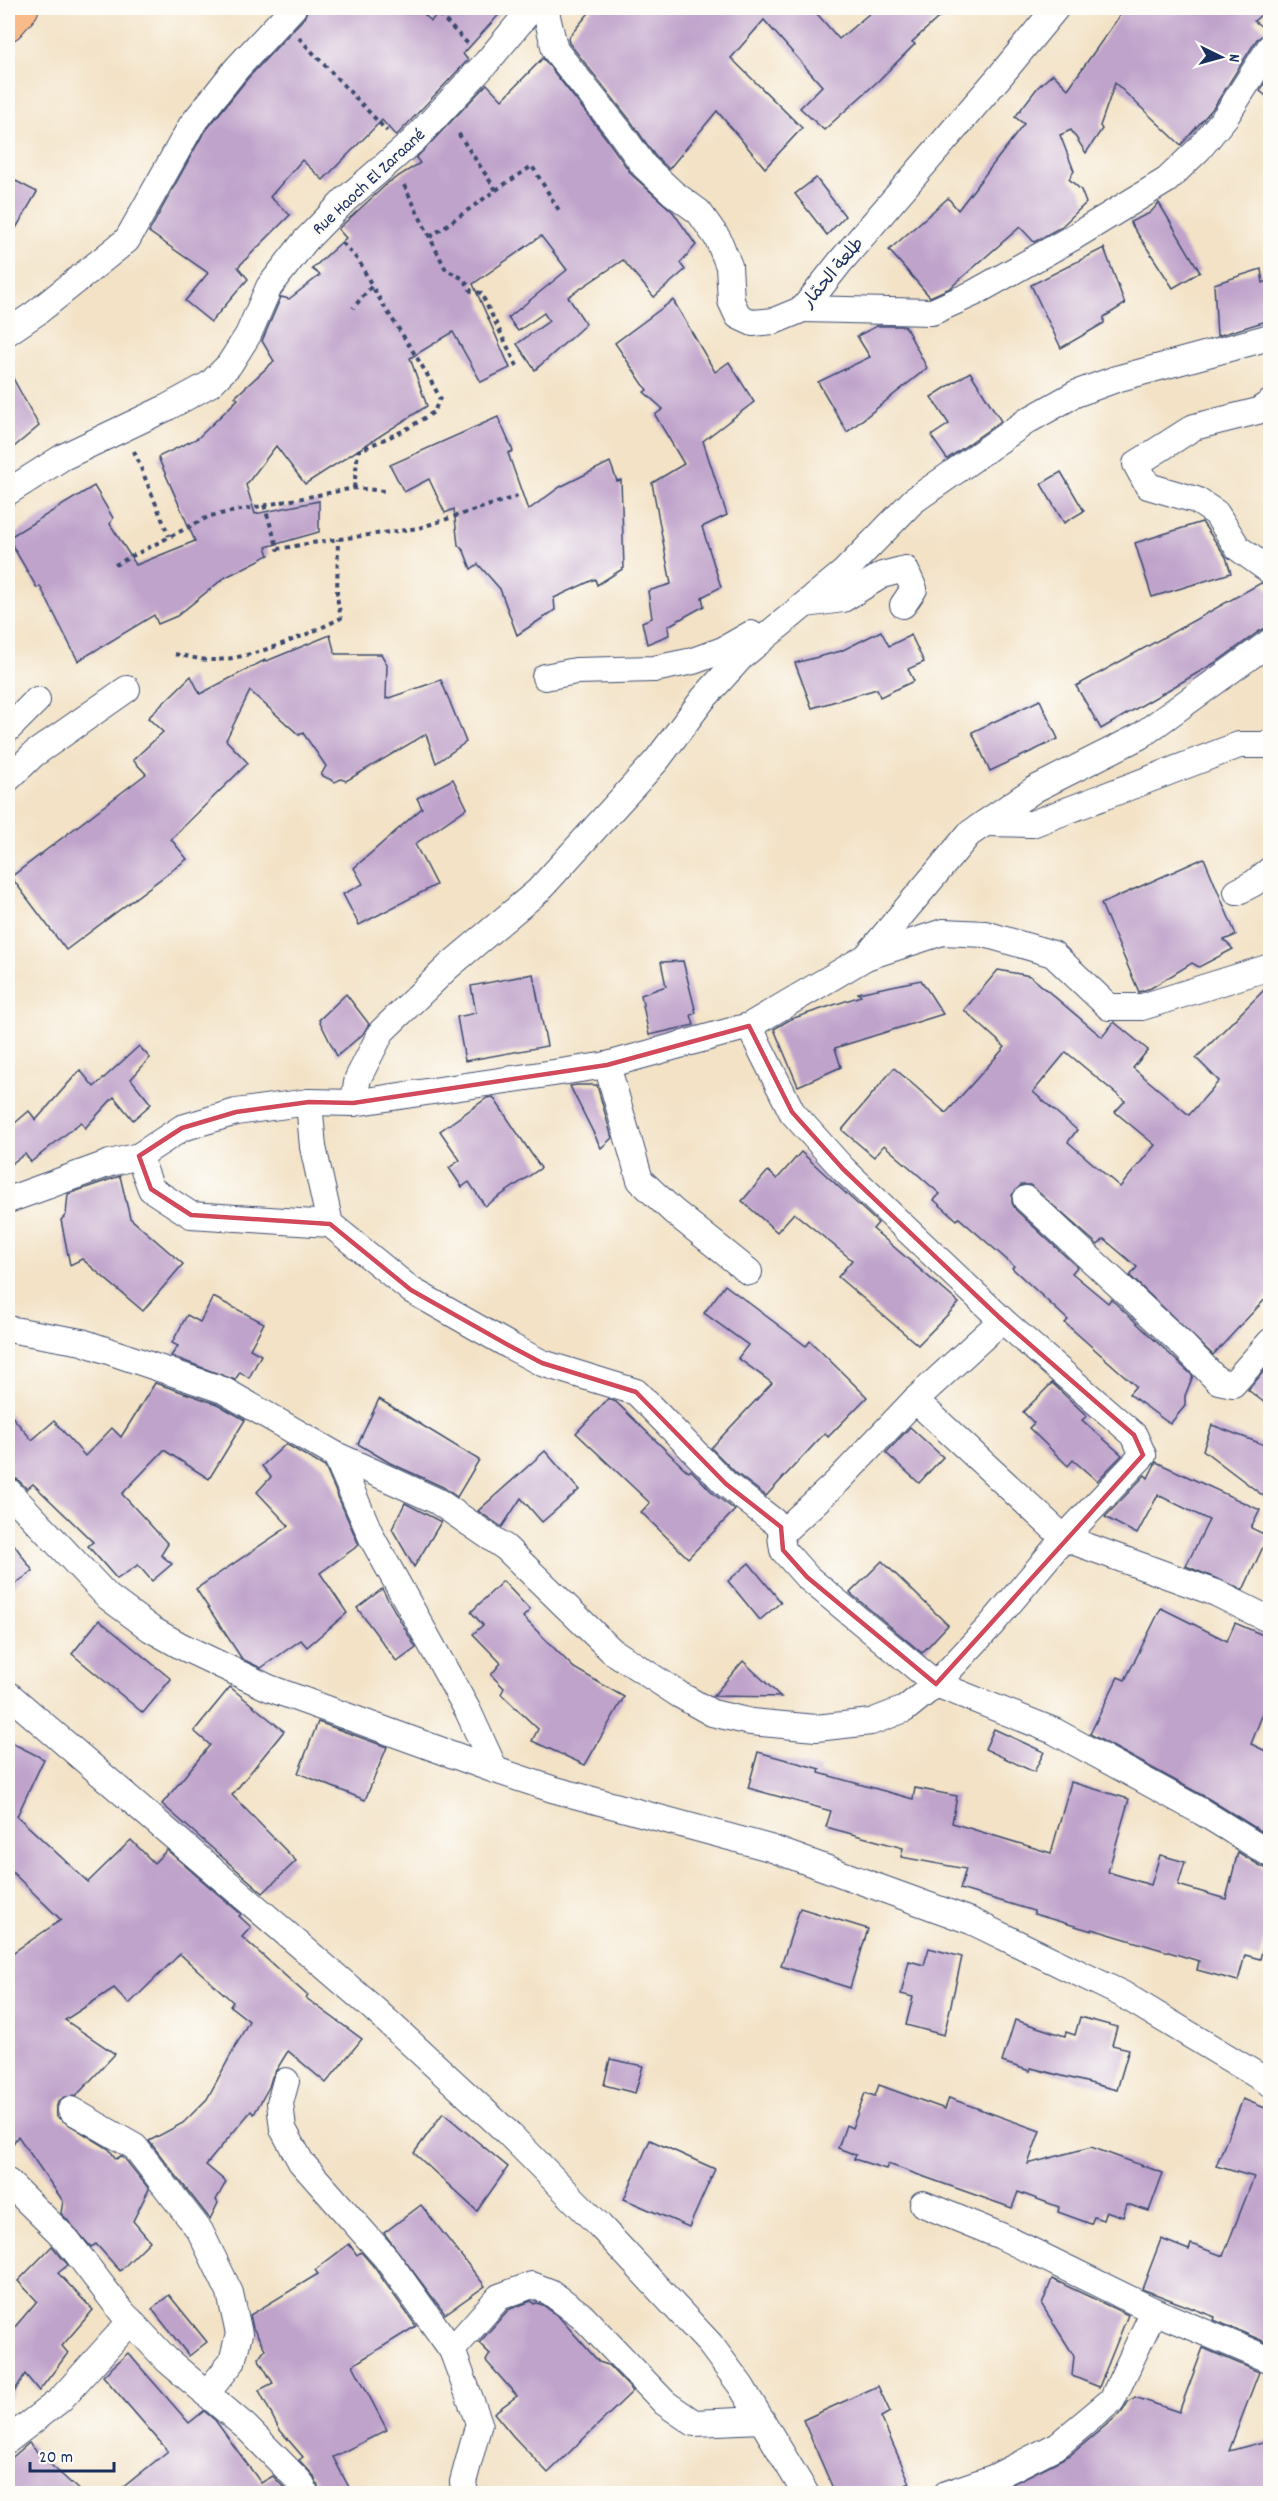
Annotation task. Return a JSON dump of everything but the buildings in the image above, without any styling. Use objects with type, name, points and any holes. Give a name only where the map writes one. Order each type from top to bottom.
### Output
[{"type":"highway","points":[[8,24],[22,8]]},
{"type":"street","name":"Rue Haoch El Zaraané","points":[[8,492],[63,457],[210,384],[229,365],[248,335],[269,287],[305,241],[345,200],[398,154],[442,109],[487,62],[532,8]]},
{"type":"street","name":"طلعة الحمّار","points":[[545,8],[555,50],[618,129],[644,166],[699,213],[718,239],[729,266],[731,301],[738,316],[753,323],[774,321],[803,309],[1056,8]]},
{"type":"street","points":[[8,332],[36,313],[127,240],[191,126],[237,68],[287,13]]},
{"type":"street","points":[[803,309],[932,312],[974,293],[1167,180],[1199,149],[1226,116],[1270,47]]},
{"type":"street","points":[[353,1103],[358,1078],[382,1031],[449,966],[538,891],[657,760],[703,699],[741,657],[844,572],[913,501],[1027,421],[1075,394],[1116,379],[1270,337]]},
{"type":"street","points":[[1270,403],[1258,411],[1194,427],[1136,464],[1148,486],[1196,500],[1216,513],[1238,548],[1270,571]]},
{"type":"street","points":[[806,604],[843,599],[882,575],[905,569],[914,589],[903,605]]},
{"type":"street","points":[[545,676],[576,671],[654,669],[723,650],[757,631],[772,632]]},
{"type":"street","points":[[866,957],[969,834],[1035,789],[1140,736],[1270,642]]},
{"type":"street","points":[[8,779],[34,754],[127,689]]},
{"type":"street","points":[[8,729],[37,700]]},
{"type":"street","points":[[985,823],[1032,824],[1239,745],[1270,745]]},
{"type":"street","points":[[1237,892],[1254,883],[1270,870]]},
{"type":"street","points":[[8,1200],[110,1163],[139,1156],[182,1128],[236,1112],[309,1102],[353,1103],[607,1065],[748,1026],[866,957],[943,932],[985,934],[1053,954],[1109,1007],[1142,1007],[1270,966]]},
{"type":"street","points":[[8,1329],[82,1342],[223,1390],[336,1455],[437,1501],[497,1542],[611,1650],[712,1713],[751,1722],[816,1728],[871,1722],[904,1709],[936,1684],[991,1625],[1064,1538],[1143,1455],[1134,1435],[1002,1320],[843,1169],[792,1112],[748,1026]]},
{"type":"street","points":[[607,1065],[640,1180],[673,1211],[749,1272]]},
{"type":"street","points":[[309,1102],[313,1147],[330,1224]]},
{"type":"street","points":[[139,1156],[151,1189],[190,1215],[330,1224],[411,1290],[510,1346],[542,1363],[636,1392],[726,1484],[785,1530]]},
{"type":"street","points":[[1026,1199],[1183,1345],[1218,1381],[1233,1384],[1270,1342]]},
{"type":"street","points":[[1002,1320],[915,1400],[838,1481],[785,1530],[781,1536],[783,1550],[807,1576],[936,1684],[1054,1731],[1202,1812],[1270,1854]]},
{"type":"street","points":[[915,1400],[1064,1538],[1216,1593],[1270,1620]]},
{"type":"street","points":[[336,1455],[372,1538],[468,1711],[495,1770]]},
{"type":"street","points":[[8,1491],[108,1597],[151,1629],[268,1688],[552,1789],[770,1848],[971,1921],[1122,1994],[1270,2083]]},
{"type":"street","points":[[8,1694],[374,2009],[507,2132],[600,2226],[710,2344],[741,2386],[806,2493]]},
{"type":"street","points":[[286,2081],[280,2103],[283,2129],[301,2162],[386,2258],[452,2350],[478,2422],[463,2482],[465,2493]]},
{"type":"street","points":[[71,2110],[135,2147],[200,2231],[230,2293],[239,2334],[232,2362],[206,2394]]},
{"type":"street","points":[[8,2182],[67,2240],[131,2322],[167,2360],[247,2428],[300,2482],[306,2493]]},
{"type":"street","points":[[923,2204],[1001,2236],[1154,2311],[1270,2360]]},
{"type":"street","points":[[452,2350],[499,2297],[532,2285],[550,2292],[580,2315],[665,2403],[694,2423],[762,2420]]},
{"type":"street","points":[[946,2493],[993,2478],[1058,2445],[1112,2400],[1154,2311]]},
{"type":"street","points":[[8,2440],[60,2400],[131,2322]]},
{"type":"path","points":[[433,8],[487,62]]},
{"type":"path","points":[[287,13],[398,154],[430,237],[446,270],[464,279],[471,291],[481,293],[517,366]]},
{"type":"path","points":[[442,109],[496,190]]},
{"type":"path","points":[[430,237],[532,166],[560,212]]},
{"type":"path","points":[[323,222],[359,261],[389,315],[421,361],[440,398],[434,412],[405,430],[358,451],[354,488]]},
{"type":"path","points":[[353,308],[372,286]]},
{"type":"path","points":[[125,428],[170,536]]},
{"type":"path","points":[[115,565],[210,516],[354,488],[384,491]]},
{"type":"path","points":[[264,505],[278,549],[419,528],[518,496]]},
{"type":"path","points":[[175,654],[212,660],[248,654],[315,632],[341,618],[337,588],[338,539]]},
{"type":"highlighted area","points":[[749,1026],[792,1112],[843,1169],[1002,1320],[1134,1435],[1143,1455],[936,1684],[807,1577],[783,1550],[781,1527],[726,1484],[636,1392],[542,1363],[510,1346],[411,1290],[330,1224],[191,1215],[151,1189],[139,1156],[182,1128],[236,1112],[309,1102],[353,1103],[607,1065]]}]
